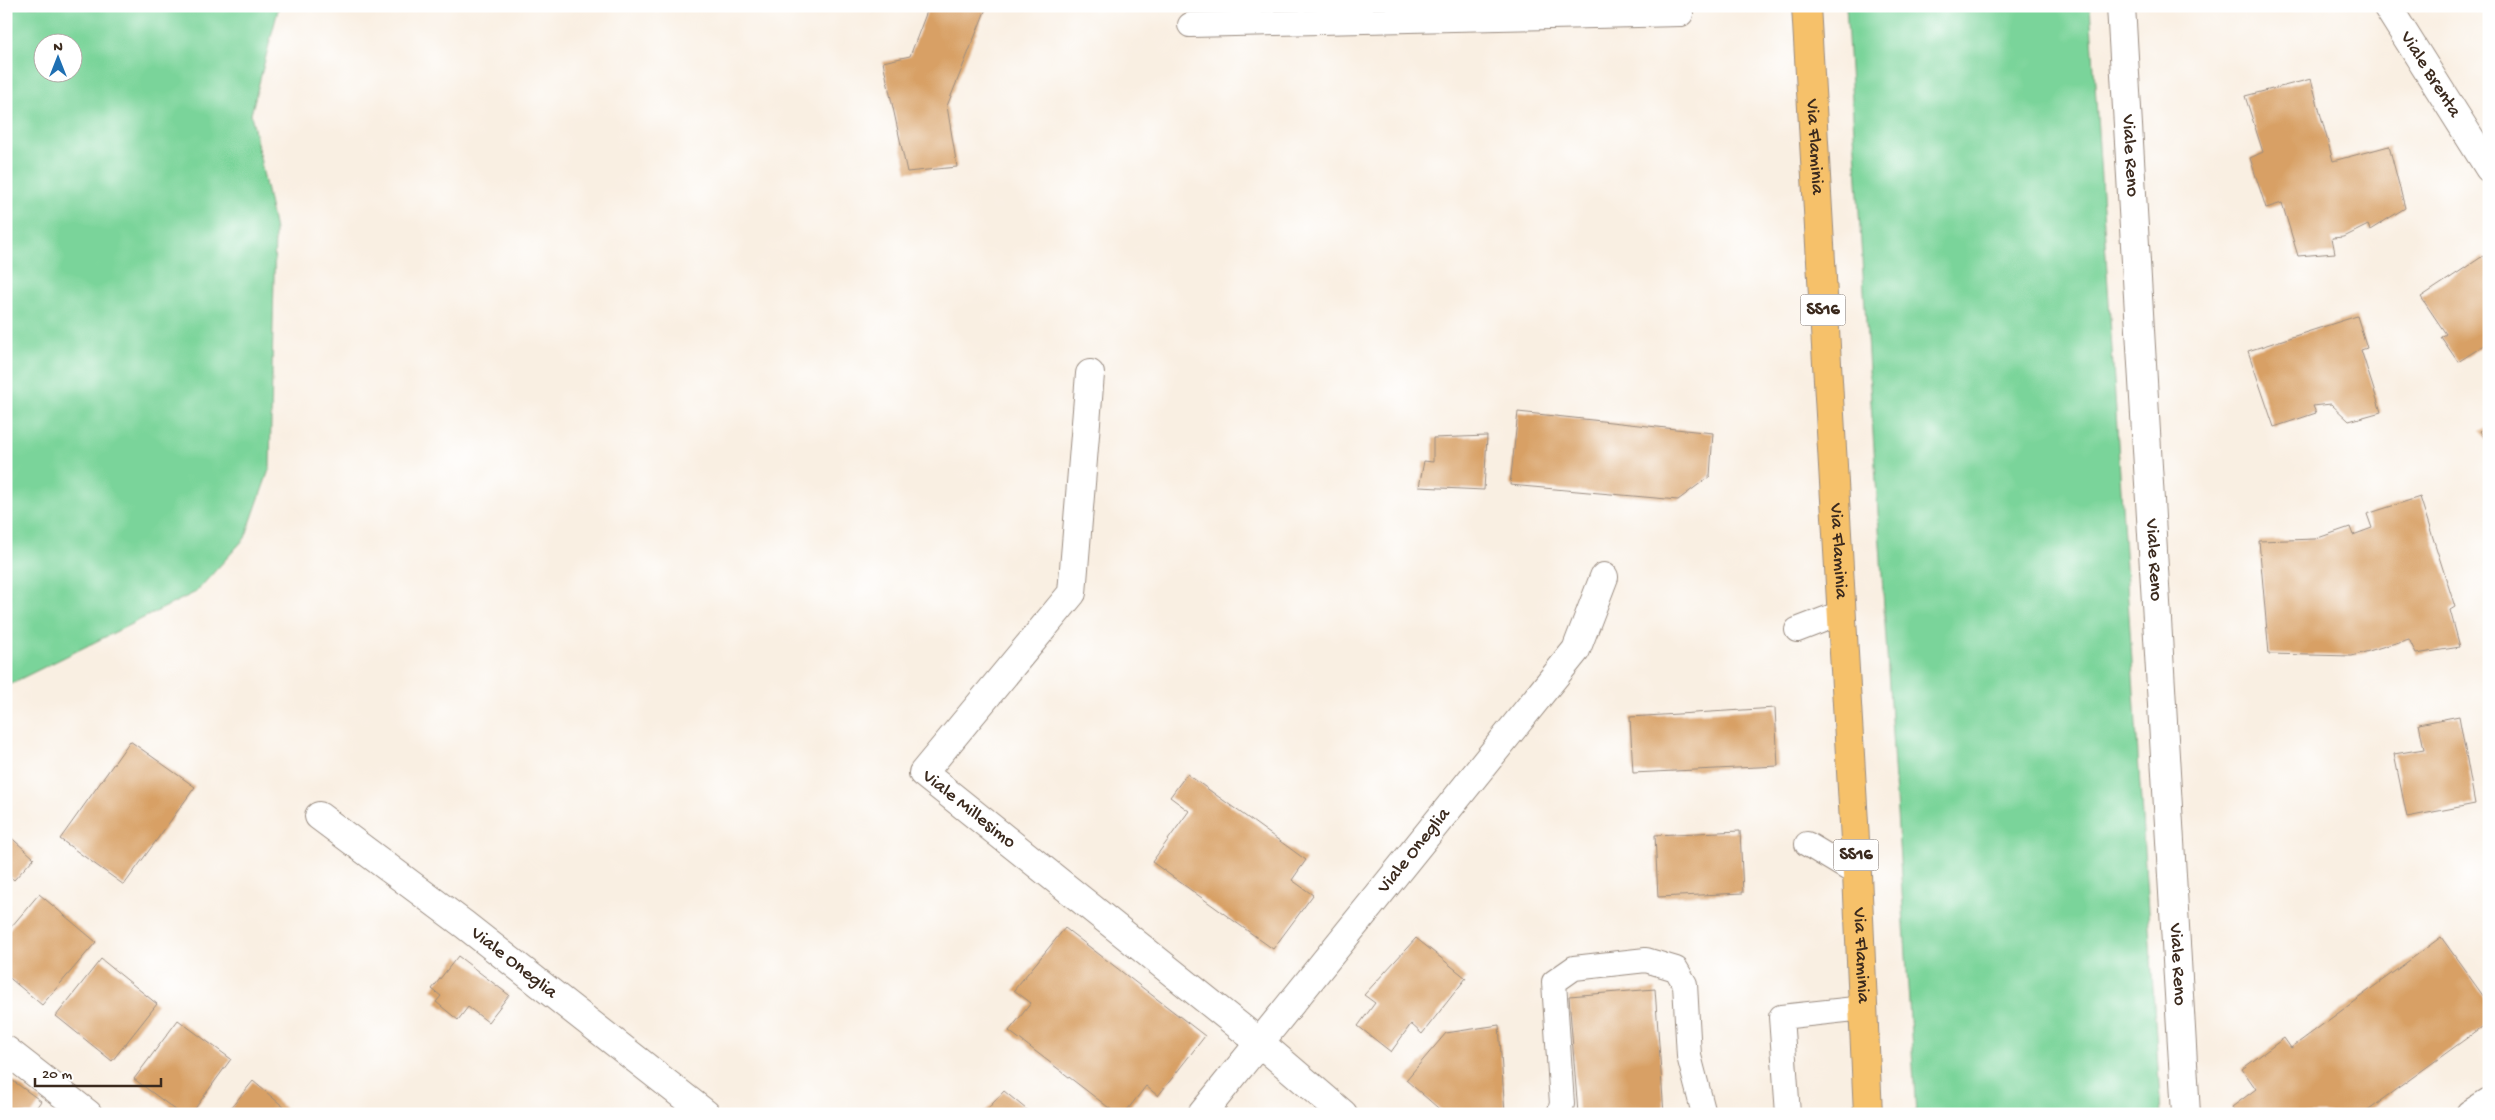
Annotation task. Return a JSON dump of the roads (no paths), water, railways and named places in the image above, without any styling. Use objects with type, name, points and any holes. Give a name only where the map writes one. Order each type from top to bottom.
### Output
[{"type":"main road","name":"Via Flaminia","points":[[1806,6],[1871,1108]]},
{"type":"street","name":"Viale Reno","points":[[2121,6],[2186,1114]]},
{"type":"street","name":"Viale Brenta","points":[[2387,6],[2489,168]]},
{"type":"street","name":"Viale Millesimo","points":[[1090,374],[1072,593],[923,773],[1260,1042],[1343,1114]]},
{"type":"street","name":"Viale Oneglia","points":[[1202,1114],[1576,650],[1604,577]]},
{"type":"street","name":"Viale Oneglia","points":[[319,816],[465,925],[706,1114]]},
{"type":"street","points":[[6,1050],[88,1114]]},
{"type":"street","points":[[2470,1114],[2489,1102]]},
{"type":"lane","points":[[1190,25],[1578,11],[1681,14],[1680,6]]},
{"type":"lane","points":[[1797,630],[1841,613]]},
{"type":"lane","points":[[1807,844],[1857,874]]},
{"type":"lane","points":[[1559,1114],[1562,1104],[1554,982],[1574,968],[1646,960],[1676,969],[1685,984],[1689,1056],[1704,1114]]},
{"type":"lane","points":[[1788,1114],[1781,1017],[1864,1008]]}]
